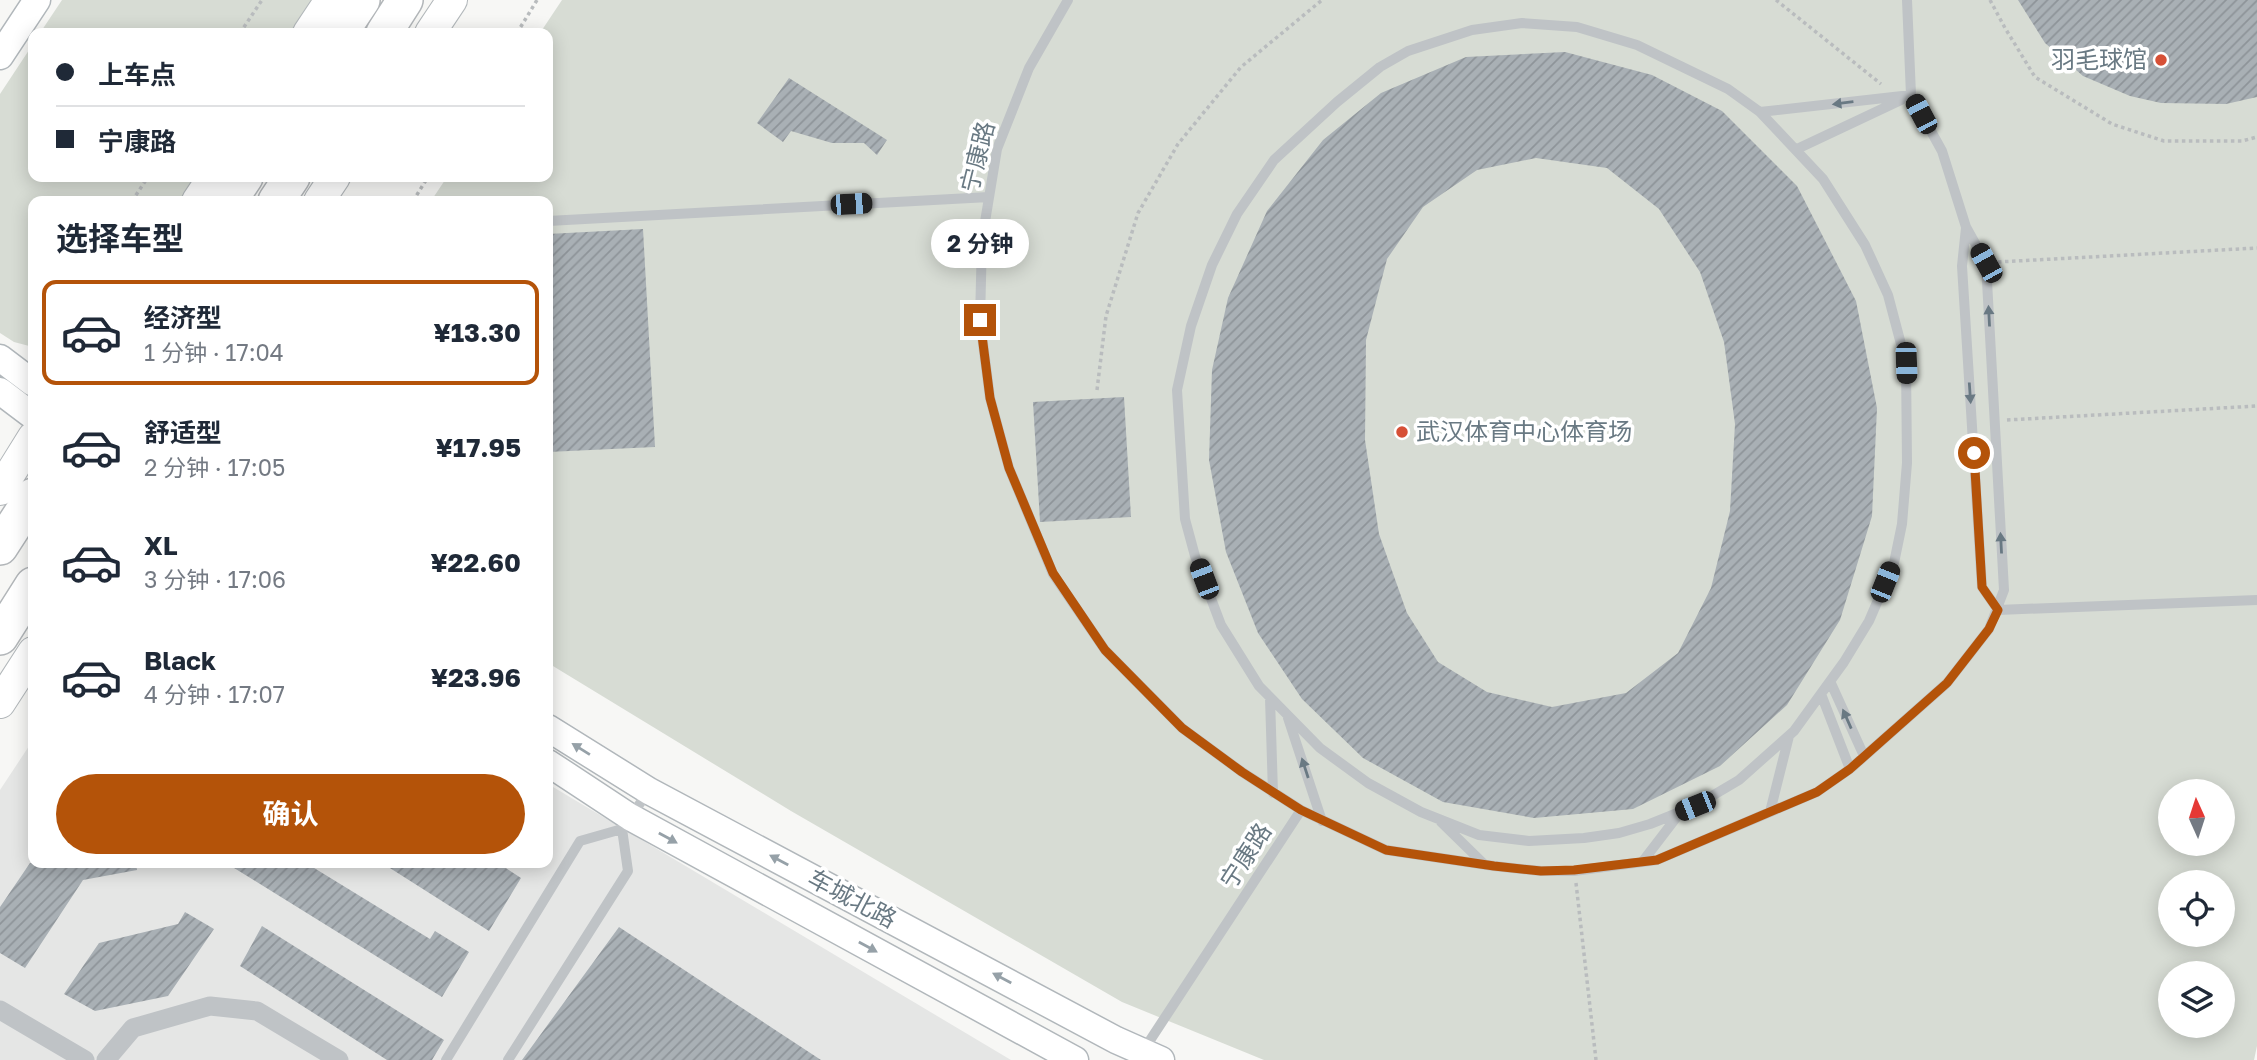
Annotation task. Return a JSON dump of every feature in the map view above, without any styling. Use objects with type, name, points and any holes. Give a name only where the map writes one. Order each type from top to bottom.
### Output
[{"type":"highway","points":[[343,28],[362,0]]},
{"type":"highway","points":[[387,28],[405,0]]},
{"type":"highway","points":[[0,547],[28,504]]},
{"type":"highway","points":[[0,637],[28,592]]},
{"type":"main road","points":[[0,56],[37,0]]},
{"type":"main road","points":[[311,28],[330,0]]},
{"type":"main road","points":[[433,28],[452,0]]},
{"type":"main road","points":[[0,358],[28,379]]},
{"type":"main road","points":[[0,391],[28,412]]},
{"type":"main road","points":[[0,490],[28,446]]},
{"type":"main road","points":[[0,703],[28,660]]},
{"type":"main road","name":"车城北路","points":[[553,731],[649,791],[1110,1050],[1152,1056]]},
{"type":"main road","name":"车城北路","points":[[553,767],[626,823],[1074,1060]]},
{"type":"street","points":[[106,1060],[133,1028],[210,1006],[257,1011],[339,1060]]},
{"type":"street","points":[[0,1010],[85,1060]]},
{"type":"lane","name":"宁康路","points":[[1068,0],[1028,68],[997,149],[982,240],[980,320],[990,398],[1009,468],[1053,573],[1105,650],[1182,728],[1301,810],[1152,1056]]},
{"type":"lane","points":[[1301,810],[1386,850],[1486,865],[1541,871],[1574,870],[1657,860],[1817,792],[1850,769],[1947,683],[1989,629],[2004,590],[1986,263],[1966,227],[1942,151],[1911,95],[1907,0]]},
{"type":"lane","points":[[1522,23],[1577,27],[1637,45],[1728,89],[1760,112],[1823,179],[1865,245],[1888,295],[1906,363],[1907,463],[1902,524],[1894,563],[1869,621],[1821,694],[1789,736],[1740,780],[1681,812],[1619,833],[1529,841],[1479,835],[1421,812],[1368,783],[1320,748],[1259,686],[1221,625],[1195,556],[1185,519],[1177,390],[1191,326],[1212,265],[1237,214],[1274,160],[1370,75],[1408,51],[1472,30],[1522,23]]},
{"type":"lane","points":[[1760,112],[1911,95]]},
{"type":"lane","points":[[1797,149],[1911,95]]},
{"type":"lane","points":[[553,221],[989,197]]},
{"type":"lane","points":[[1966,227],[1962,266],[1982,587],[1998,610]]},
{"type":"lane","points":[[1998,610],[2257,600]]},
{"type":"lane","points":[[1830,681],[1864,756]]},
{"type":"lane","points":[[1821,694],[1850,769]]},
{"type":"lane","points":[[1270,698],[1273,793]]},
{"type":"lane","points":[[1287,715],[1322,821]]},
{"type":"lane","points":[[1770,812],[1789,736]]},
{"type":"lane","points":[[446,1060],[580,841],[626,823],[649,791]]},
{"type":"lane","points":[[1643,861],[1681,812]]},
{"type":"lane","points":[[1438,819],[1486,865]]},
{"type":"lane","points":[[508,1060],[628,871],[626,823]]},
{"type":"path","points":[[243,28],[262,0]]},
{"type":"path","points":[[520,28],[537,0]]},
{"type":"path","points":[[1097,390],[1106,316],[1138,213],[1178,144],[1241,67],[1322,0]]},
{"type":"path","points":[[1776,0],[1895,97]]},
{"type":"path","points":[[1990,0],[2035,77],[2112,124],[2164,141],[2242,141],[2257,137]]},
{"type":"path","points":[[1986,263],[2257,248]]},
{"type":"path","points":[[1994,421],[2257,406]]},
{"type":"path","points":[[1574,870],[1596,1060]]},
{"type":"shaded area","points":[[62,0],[328,0],[309,28],[43,28]]},
{"type":"shaded area","name":"武汉体育中心体育场","points":[[562,0],[2257,0],[2257,1046],[2254,1060],[1264,1060],[1122,1002],[791,811],[553,666],[553,196],[434,196],[444,182],[553,182],[553,28],[543,28]]},
{"type":"shaded area","points":[[28,52],[28,182],[210,182],[200,196],[28,196],[28,346],[14,342],[0,333],[0,94]]},
{"type":"shaded area","points":[[28,748],[28,868],[553,868],[553,787],[1011,1060],[0,1060],[0,790]]},
{"type":"building","name":"羽毛球馆","points":[[2018,0],[2257,0],[2257,97],[2226,104],[2161,103],[2130,96],[2083,76],[2045,43]]},
{"type":"building","points":[[1565,52],[1652,75],[1722,111],[1797,186],[1856,301],[1877,408],[1872,516],[1840,620],[1787,705],[1720,766],[1633,809],[1534,818],[1443,802],[1363,758],[1302,699],[1258,633],[1226,552],[1209,460],[1212,370],[1228,298],[1267,211],[1323,140],[1381,93],[1466,57]],"holes":[[[1536,158],[1607,168],[1659,209],[1700,272],[1724,342],[1735,424],[1730,511],[1711,588],[1678,653],[1626,693],[1552,707],[1487,692],[1438,662],[1407,613],[1379,534],[1365,440],[1366,340],[1387,259],[1423,207],[1477,170]]]},
{"type":"building","points":[[789,78],[887,140],[877,155],[864,143],[832,143],[791,131],[783,142],[757,123]]},
{"type":"building","points":[[643,229],[655,447],[553,452],[553,234]]},
{"type":"building","points":[[1124,397],[1131,517],[1040,522],[1033,402]]},
{"type":"building","points":[[28,866],[137,868],[83,880],[25,968],[0,953],[0,907]]},
{"type":"building","points":[[234,868],[314,868],[430,939],[435,931],[469,952],[442,997]]},
{"type":"building","points":[[390,868],[506,868],[521,878],[489,931]]},
{"type":"building","points":[[185,912],[214,929],[168,996],[95,1011],[64,994],[99,943],[178,924]]},
{"type":"building","points":[[262,926],[444,1040],[432,1060],[387,1060],[240,966]]},
{"type":"building","points":[[619,927],[821,1060],[522,1060]]},
{"type":"place","name":"羽毛球馆","points":[[2161,60]]},
{"type":"place","name":"武汉体育中心体育场","points":[[1402,432]]},
{"type":"route","points":[[980,320],[990,398],[1009,468],[1053,573],[1105,650],[1182,728],[1242,772],[1301,810],[1386,850],[1494,866],[1541,871],[1574,870],[1657,860],[1817,792],[1850,769],[1947,683],[1989,629],[1998,610],[1982,587],[1974,453]]}]
